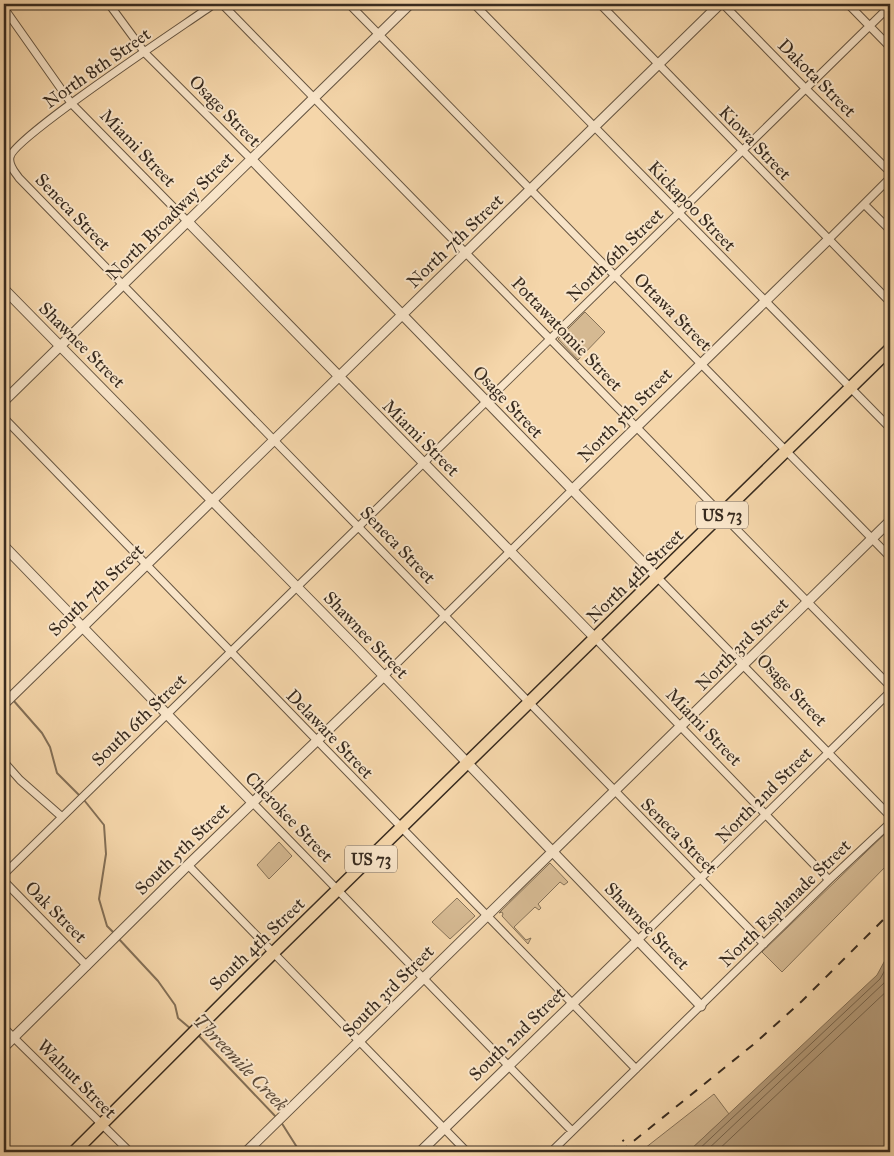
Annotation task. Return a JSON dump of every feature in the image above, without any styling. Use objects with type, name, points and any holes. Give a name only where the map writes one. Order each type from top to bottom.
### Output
[{"type":"highway","name":"North 4th Street","points":[[468,764],[890,349]]},
{"type":"highway","name":"South 4th Street","points":[[74,1152],[273,953],[468,764]]},
{"type":"street","name":"Osage Street","points":[[109,4],[144,53],[251,159],[485,402],[744,664],[890,816]]},
{"type":"street","name":"North 8th Street","points":[[11,166],[10,157],[16,147],[71,103],[214,4]]},
{"type":"street","name":"Pottawatomie Street","points":[[222,4],[890,686]]},
{"type":"street","name":"Ottawa Street","points":[[349,4],[702,362],[890,557]]},
{"type":"street","name":"North Broadway Street","points":[[4,401],[410,4]]},
{"type":"street","name":"Kickapoo Street","points":[[474,4],[890,428]]},
{"type":"street","name":"Kiowa Street","points":[[600,4],[890,302]]},
{"type":"street","name":"North 7th Street","points":[[212,501],[721,4]]},
{"type":"street","name":"Dakota Street","points":[[721,4],[890,172]]},
{"type":"street","points":[[848,4],[890,47]]},
{"type":"street","name":"North 6th Street","points":[[297,587],[890,6]]},
{"type":"street","name":"Miami Street","points":[[4,8],[71,103],[681,726],[829,880]]},
{"type":"street","name":"Seneca Street","points":[[11,166],[19,178],[359,525],[614,791],[764,944]]},
{"type":"street","name":"North 5th Street","points":[[384,676],[890,178]]},
{"type":"street","points":[[864,204],[890,230]]},
{"type":"street","name":"Shawnee Street","points":[[4,289],[384,676],[551,852],[702,1006]]},
{"type":"street","name":"Delaware Street","points":[[4,418],[636,1069]]},
{"type":"street","name":"South 7th Street","points":[[4,704],[212,501]]},
{"type":"street","name":"North 3rd Street","points":[[551,852],[890,521]]},
{"type":"street","name":"Cherokee Street","points":[[4,546],[423,980],[572,1131]]},
{"type":"street","name":"South 6th Street","points":[[4,874],[297,587]]},
{"type":"street","name":"South 5th Street","points":[[4,1047],[188,865],[384,676]]},
{"type":"street","name":"North 2nd Street","points":[[638,940],[890,692]]},
{"type":"street","points":[[4,762],[20,780],[62,817]]},
{"type":"street","name":"North Esplanade Street","points":[[551,1152],[829,880],[890,823]]},
{"type":"street","name":"South 3rd Street","points":[[246,1152],[551,852]]},
{"type":"street","points":[[188,865],[467,1152]]},
{"type":"street","name":"Oak Street","points":[[4,880],[87,966]]},
{"type":"street","name":"South 2nd Street","points":[[420,1152],[507,1065],[638,940]]},
{"type":"street","name":"Walnut Street","points":[[4,1028],[130,1152]]},
{"type":"shaded area","points":[[585,312],[605,332],[578,360],[558,339]]},
{"type":"shaded area","points":[[890,829],[890,862],[782,972],[762,952]]},
{"type":"shaded area","points":[[279,842],[292,856],[269,879],[257,865]]},
{"type":"shaded area","points":[[550,863],[568,882],[564,885],[560,882],[538,904],[541,908],[539,910],[535,907],[514,927],[526,940],[531,938],[528,944],[502,916],[502,912],[499,913]]},
{"type":"shaded area","points":[[457,898],[475,916],[450,939],[432,922]]},
{"type":"shaded area","points":[[714,1094],[729,1114],[688,1152],[640,1152]]},
{"type":"water","points":[[890,951],[890,1152],[688,1152],[877,975]]},
{"type":"waterway","name":"Threemile Creek","points":[[4,689],[9,694]]},
{"type":"waterway","name":"Threemile Creek","points":[[13,700],[42,733],[50,747],[57,773],[80,796]]},
{"type":"waterway","name":"Threemile Creek","points":[[84,800],[104,825],[106,854],[99,899],[107,926],[115,934]]},
{"type":"waterway","name":"Threemile Creek","points":[[118,938],[158,981],[175,1005],[178,1018],[191,1029]]},
{"type":"waterway","name":"Threemile Creek","points":[[198,1035],[277,1118]]},
{"type":"waterway","name":"Threemile Creek","points":[[281,1122],[300,1152]]},
{"type":"railway","points":[[620,1152],[754,1044],[802,1001],[890,913]]},
{"type":"railway","points":[[608,1152],[624,1140]]}]
